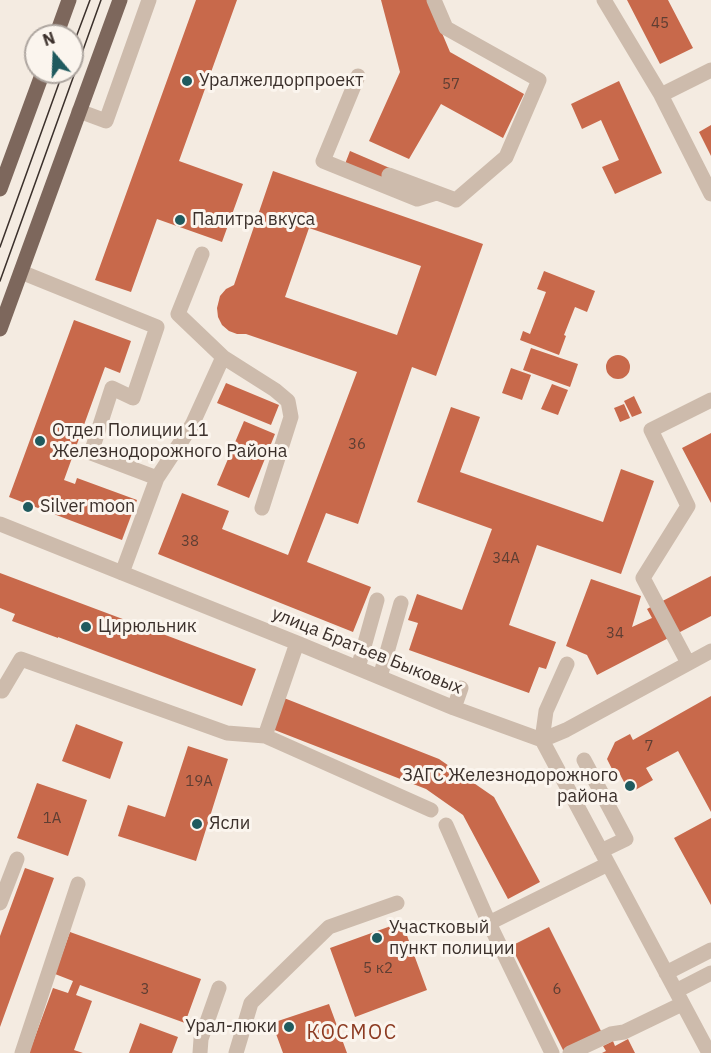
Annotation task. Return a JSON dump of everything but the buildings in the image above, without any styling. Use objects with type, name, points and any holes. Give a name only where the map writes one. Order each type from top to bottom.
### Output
[{"type":"main road","points":[[60,24],[69,0]]},
{"type":"main road","points":[[0,329],[120,0]]},
{"type":"main road","points":[[0,189],[39,84]]},
{"type":"street","points":[[79,111],[106,121],[149,0]]},
{"type":"street","points":[[389,175],[456,200],[506,157],[539,80],[446,27],[434,0]]},
{"type":"street","points":[[604,0],[661,95],[711,195]]},
{"type":"street","points":[[661,95],[711,70]]},
{"type":"street","points":[[358,76],[324,161],[417,199],[436,193]]},
{"type":"street","points":[[156,478],[91,453],[112,388],[133,398],[157,327],[178,314],[202,254]]},
{"type":"street","points":[[21,272],[157,327]]},
{"type":"street","points":[[178,314],[223,357],[275,390],[288,401],[291,417],[262,508]]},
{"type":"street","points":[[122,573],[156,478],[192,425],[223,357]]},
{"type":"street","points":[[688,663],[644,578],[688,506],[651,430],[711,400]]},
{"type":"street","name":"улица Братьев Быковых","points":[[0,524],[454,708],[542,740]]},
{"type":"street","points":[[358,668],[377,600]]},
{"type":"street","points":[[380,677],[401,603]]},
{"type":"street","points":[[265,736],[297,643]]},
{"type":"street","points":[[542,740],[566,730],[711,651]]},
{"type":"street","points":[[1,692],[21,659],[227,733],[265,736],[431,810]]},
{"type":"street","points":[[567,664],[546,711],[542,740],[709,1053]]},
{"type":"street","points":[[454,708],[461,688]]},
{"type":"street","points":[[489,923],[605,858],[626,839],[584,760]]},
{"type":"street","points":[[446,825],[489,923],[552,1053]]},
{"type":"street","points":[[0,903],[17,859]]},
{"type":"street","points":[[22,1053],[78,884]]},
{"type":"street","points":[[236,1053],[251,1003],[329,927],[397,903]]},
{"type":"street","points":[[666,974],[711,950]]},
{"type":"street","points":[[570,1053],[611,1034],[624,1032],[679,997],[711,973]]},
{"type":"street","points":[[200,1053],[201,1039],[219,988]]},
{"type":"tram line","points":[[81,24],[90,0]]},
{"type":"tram line","points":[[0,281],[101,0]]},
{"type":"tram line","points":[[0,247],[59,84]]},
{"type":"place","name":"Уралжелдорпроект","points":[[187,81]]},
{"type":"place","name":"Палитра вкуса","points":[[180,220]]},
{"type":"place","name":"Отдел Полиции 11 Железнодорожного Района","points":[[40,441]]},
{"type":"place","name":"Silver moon","points":[[28,507]]},
{"type":"place","name":"Цирюльник","points":[[86,627]]},
{"type":"place","name":"ЗАГС Железнодорожного района","points":[[630,786]]},
{"type":"place","name":"Ясли","points":[[197,824]]},
{"type":"place","name":"Участковый пункт полиции","points":[[377,938]]},
{"type":"place","name":"Урал-люки","points":[[289,1027]]},
{"type":"district","name":"КОСМОС","points":[[352,1033]]}]
